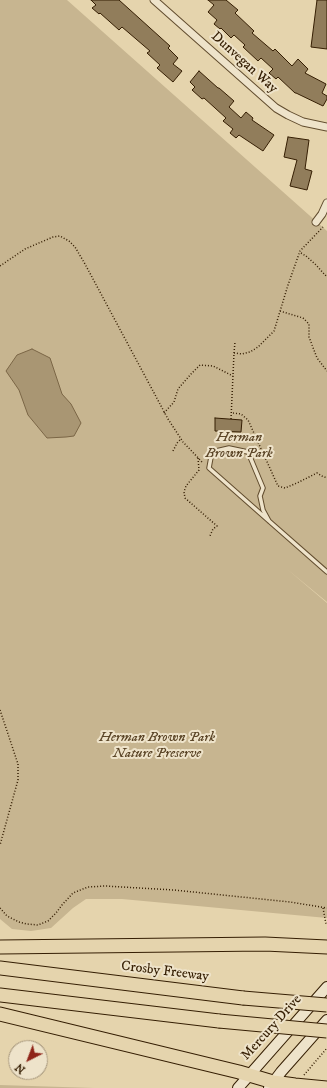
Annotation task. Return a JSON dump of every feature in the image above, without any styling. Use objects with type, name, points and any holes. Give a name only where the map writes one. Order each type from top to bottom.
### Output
[{"type":"highway","points":[[0,946],[265,944],[327,947]]},
{"type":"highway","name":"Crosby Freeway","points":[[0,968],[243,998],[327,1005]]},
{"type":"highway","points":[[0,995],[219,1021],[327,1032]]},
{"type":"highway","points":[[0,1014],[249,1075],[271,1085],[327,1088]]},
{"type":"street","name":"Dunvegan Way","points":[[154,0],[276,108],[288,116],[303,122],[327,127]]},
{"type":"street","points":[[316,222],[327,203]]},
{"type":"street","name":"Mercury Drive","points":[[238,1088],[327,987]]},
{"type":"street","points":[[271,1085],[327,1020]]},
{"type":"lane","points":[[269,521],[263,510],[260,496],[264,488],[248,452],[229,448],[216,451],[211,457],[208,468],[327,572]]},
{"type":"path","points":[[234,353],[242,354],[250,352],[258,347],[274,331],[300,253],[323,227],[316,222]]},
{"type":"path","points":[[0,266],[25,249],[53,237],[60,236],[69,241],[75,247],[85,264],[164,413],[181,439],[208,468]]},
{"type":"path","points":[[300,253],[306,256],[327,277]]},
{"type":"path","points":[[280,311],[303,318],[309,324],[309,337],[317,358],[327,371]]},
{"type":"path","points":[[231,419],[234,342]]},
{"type":"path","points":[[164,413],[174,402],[178,389],[200,365],[213,366],[233,376]]},
{"type":"path","points":[[232,412],[241,414],[248,420],[278,486],[285,488],[317,473],[327,478]]},
{"type":"path","points":[[173,451],[177,442],[181,439]]},
{"type":"path","points":[[198,458],[199,470],[186,486],[184,492],[185,498],[216,526],[210,536]]},
{"type":"path","points":[[0,710],[18,764],[18,780],[0,845]]},
{"type":"path","points":[[0,908],[7,916],[19,922],[38,925],[48,921],[72,893],[88,887],[105,886],[182,891],[290,902],[327,908]]},
{"type":"path","points":[[323,907],[327,925]]},
{"type":"path","points":[[300,1080],[327,1048]]},
{"type":"green space","name":"Herman Brown Park Nature Preserve","points":[[0,0],[67,0],[327,231],[327,602],[287,569],[327,603],[327,918],[122,899],[86,899],[73,908],[51,928],[31,931],[12,929],[0,919]]},
{"type":"green space","points":[[0,1085],[94,1088],[0,1088]]},
{"type":"shaded area","points":[[32,349],[50,358],[62,394],[71,404],[81,423],[74,436],[47,438],[28,415],[19,390],[6,371],[17,355]]},
{"type":"building","points":[[91,0],[119,0],[170,46],[168,48],[178,58],[173,64],[182,71],[173,82],[157,68],[160,65],[147,53],[150,51],[122,27],[119,30],[92,8],[96,5]]},
{"type":"building","points":[[208,0],[226,0],[238,10],[235,13],[254,31],[252,33],[273,51],[275,49],[292,66],[298,59],[308,69],[305,73],[326,84],[322,93],[327,96],[327,99],[323,106],[295,93],[278,77],[276,79],[269,73],[273,69],[261,58],[258,61],[243,47],[245,45],[234,35],[231,38],[221,28],[220,29],[214,24],[217,20],[208,12],[214,5]]},
{"type":"building","points":[[317,0],[327,0],[327,49],[311,47]]},
{"type":"building","points":[[199,71],[234,101],[229,107],[241,118],[246,112],[253,118],[252,120],[274,135],[263,151],[239,135],[236,138],[230,133],[233,129],[223,121],[226,118],[204,98],[202,99],[192,90],[195,87],[190,82]]},
{"type":"building","points":[[288,137],[309,140],[305,169],[312,171],[307,190],[290,186],[297,160],[284,157]]},
{"type":"building","points":[[215,418],[242,420],[241,432],[215,431]]},
{"type":"park label","name":"Herman Brown Park","points":[[239,446]]}]
